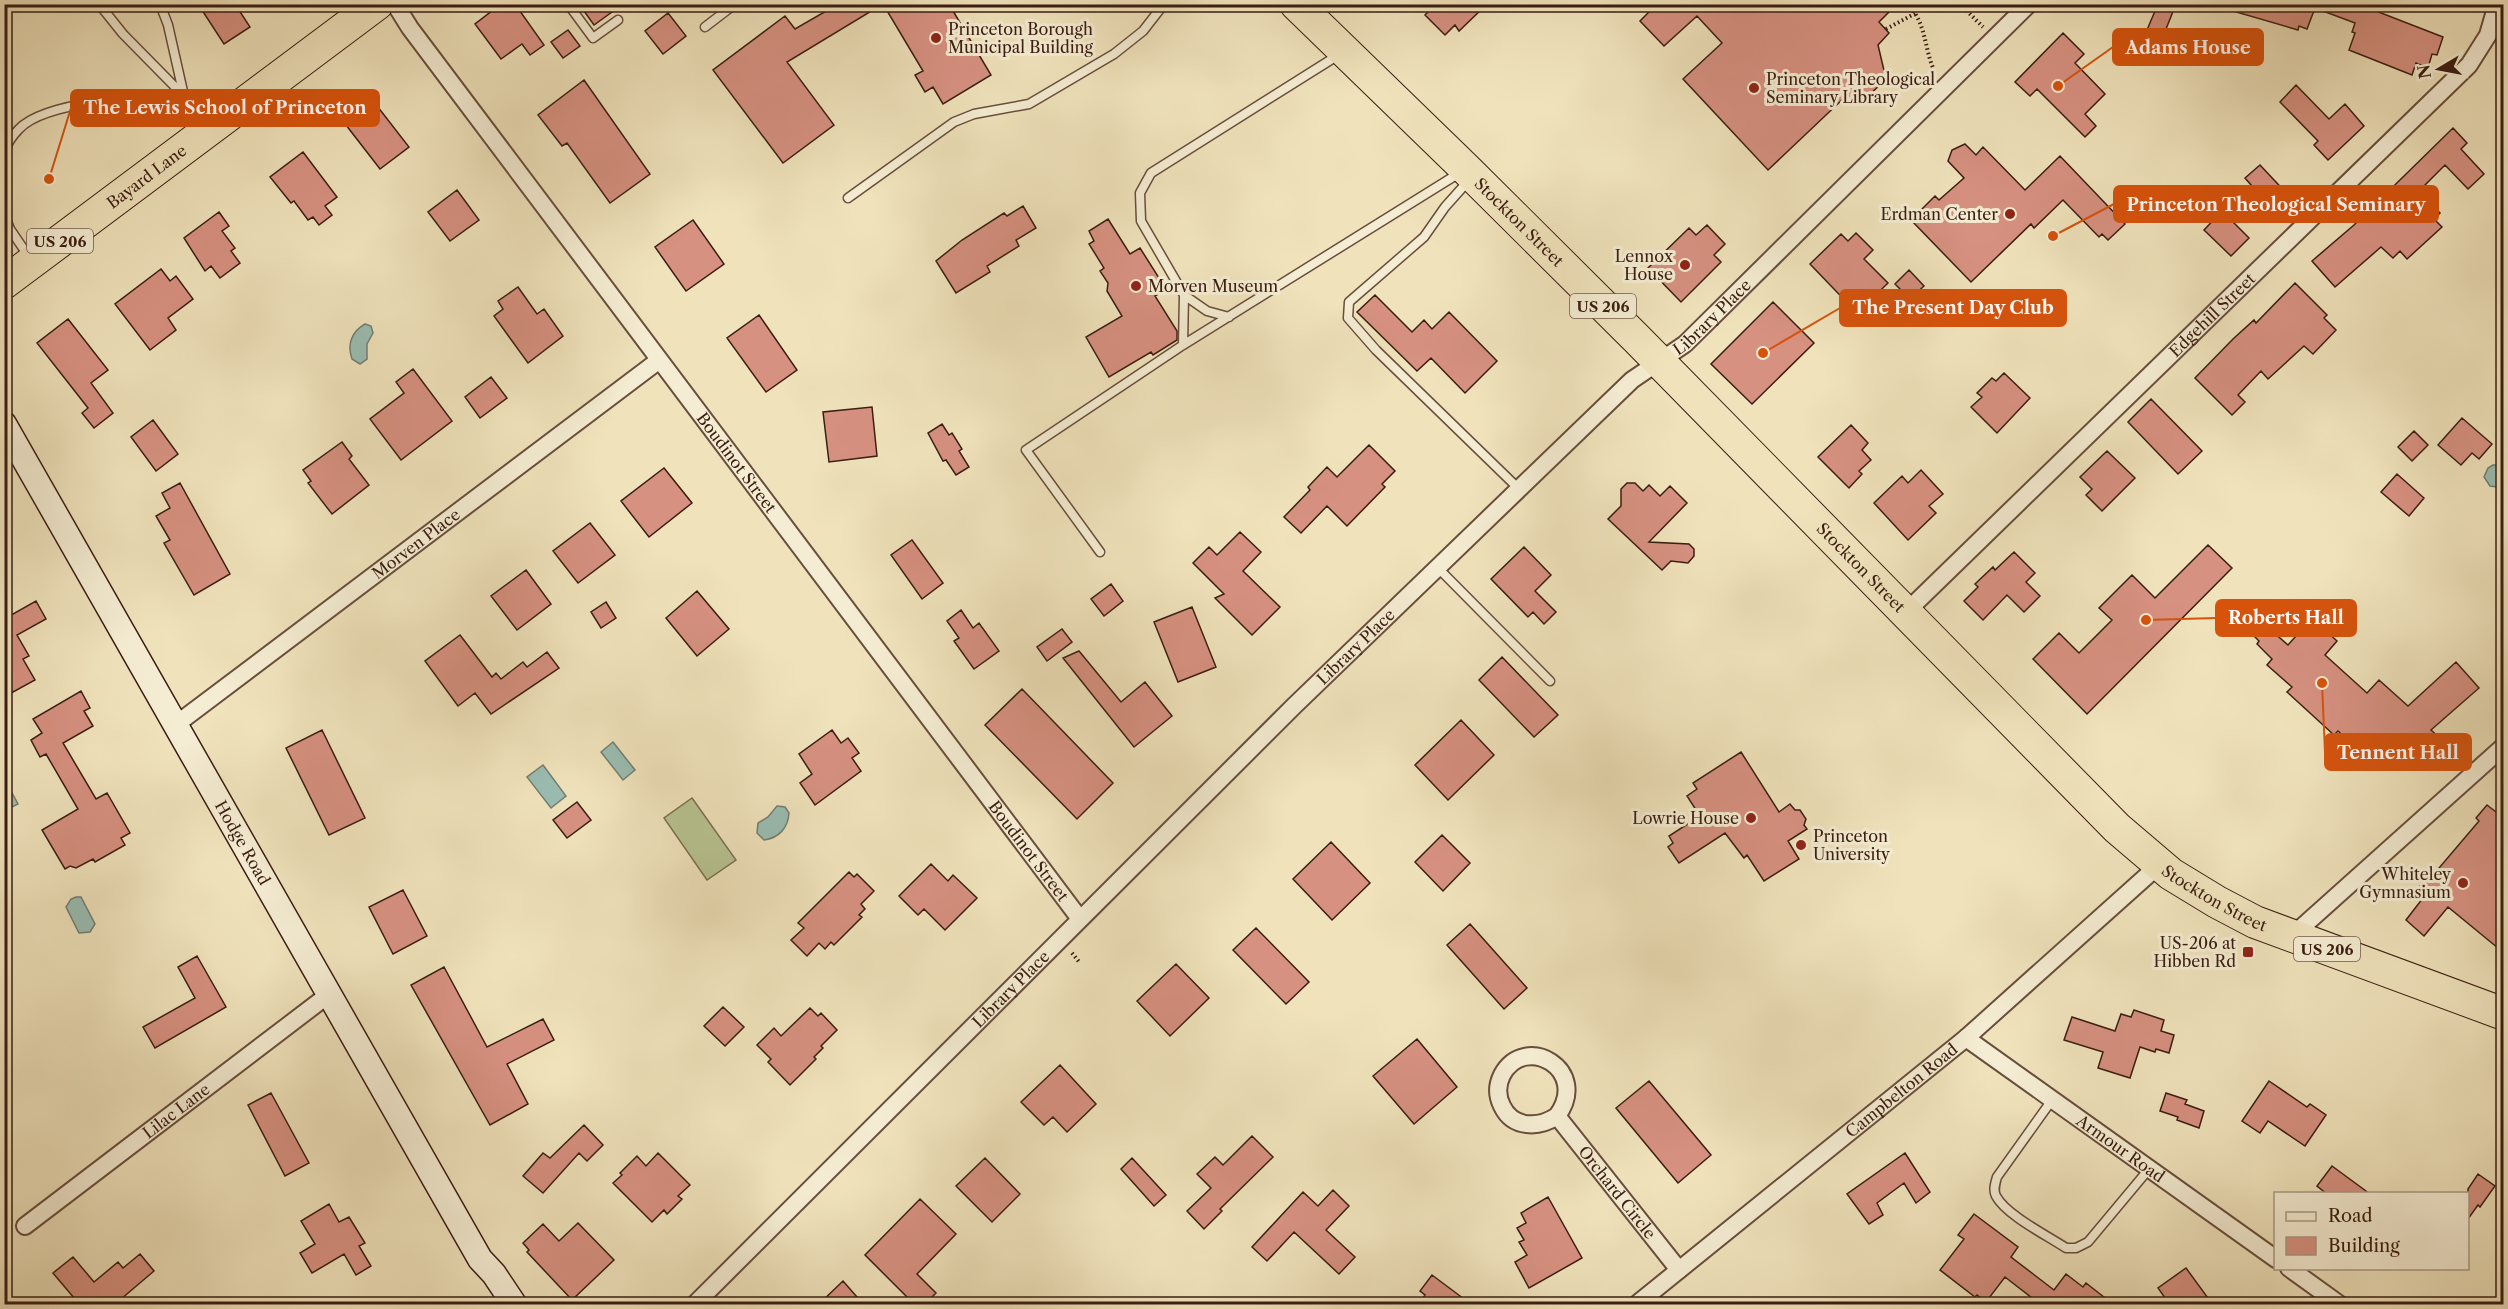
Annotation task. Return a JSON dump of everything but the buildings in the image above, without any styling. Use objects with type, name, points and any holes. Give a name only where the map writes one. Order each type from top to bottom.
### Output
[{"type":"highway","name":"Bayard Lane","points":[[4,283],[377,4]]},
{"type":"highway","name":"Stockton Street","points":[[1296,4],[1470,172],[2117,828],[2159,865],[2217,902],[2292,936],[2504,1014]]},
{"type":"street","name":"Boudinot Street","points":[[395,4],[410,28],[658,361],[1080,919]]},
{"type":"street","name":"Library Place","points":[[695,1305],[1294,706],[1632,380],[1685,344],[2029,4]]},
{"type":"street","points":[[2498,4],[2504,6]]},
{"type":"street","name":"Edgehill Street","points":[[1905,613],[2469,65],[2488,36],[2498,4]]},
{"type":"street","name":"Morven Place","points":[[174,726],[658,361]]},
{"type":"street","name":"Hodge Road","points":[[4,424],[174,726],[480,1259],[514,1305]]},
{"type":"street","points":[[2292,936],[2504,746]]},
{"type":"street","name":"Campbelton Road","points":[[1637,1305],[1966,1038],[2159,865]]},
{"type":"street","name":"Lilac Lane","points":[[25,1226],[328,995]]},
{"type":"street","name":"Armour Road","points":[[1966,1038],[2274,1258]]},
{"type":"street","points":[[1537,1056],[1557,1066],[1567,1085],[1567,1096],[1557,1116],[1536,1125],[1524,1124],[1513,1119],[1504,1111],[1499,1100],[1498,1089],[1501,1077],[1508,1067],[1526,1057],[1537,1056]]},
{"type":"street","name":"Orchard Circle","points":[[1557,1116],[1679,1270]]},
{"type":"street","name":"Hodge Road","points":[[480,1259],[485,1286],[496,1305]]},
{"type":"street","points":[[2290,1270],[2339,1305]]},
{"type":"lane","points":[[99,4],[123,34],[184,96],[207,130]]},
{"type":"lane","points":[[160,4],[168,25],[184,96]]},
{"type":"lane","points":[[568,4],[593,38],[618,20]]},
{"type":"lane","points":[[705,27],[735,4]]},
{"type":"lane","points":[[848,198],[954,122],[974,114],[1029,104],[1114,54],[1143,31],[1164,4]]},
{"type":"lane","points":[[1229,317],[1207,311],[1184,294],[1141,221],[1140,193],[1151,173],[1345,50]]},
{"type":"lane","points":[[4,152],[20,128],[34,118],[127,98],[184,96]]},
{"type":"lane","points":[[1100,552],[1026,450],[1183,345],[1470,172]]},
{"type":"lane","points":[[1470,172],[1424,237],[1349,302],[1348,318],[1376,350],[1519,489]]},
{"type":"lane","points":[[4,214],[19,244],[33,262]]},
{"type":"lane","points":[[1183,345],[1184,294]]},
{"type":"lane","points":[[1438,567],[1550,681]]},
{"type":"lane","points":[[2052,1100],[1997,1177],[1994,1188],[1997,1197],[2011,1212],[2066,1248],[2076,1248],[2088,1242],[2149,1169]]},
{"type":"path","points":[[1911,4],[1909,6],[1916,13],[1923,30],[1927,57],[1943,89]]},
{"type":"path","points":[[1960,4],[1994,39]]},
{"type":"path","points":[[1886,29],[1916,13]]},
{"type":"path","points":[[1072,952],[1080,963]]},
{"type":"green space","points":[[692,798],[736,860],[707,880],[664,818]]},
{"type":"water","points":[[365,324],[371,326],[373,333],[367,344],[367,359],[360,364],[352,359],[350,344],[356,331]]},
{"type":"water","points":[[2493,465],[2503,465],[2503,481],[2497,487],[2490,486],[2484,477],[2488,468]]},
{"type":"water","points":[[613,742],[635,770],[623,780],[601,752]]},
{"type":"water","points":[[543,765],[566,796],[551,808],[527,777]]},
{"type":"water","points":[[5,780],[18,804],[10,808],[5,799]]},
{"type":"water","points":[[777,806],[785,807],[789,813],[787,823],[778,835],[764,840],[757,833],[758,823],[768,817]]},
{"type":"water","points":[[81,897],[95,924],[90,932],[79,933],[66,907],[71,899]]},
{"type":"place","name":"Princeton Borough Municipal Building","points":[[936,38]]},
{"type":"place","name":"Adams House","points":[[2058,86]]},
{"type":"place","name":"Princeton Theological Seminary Library","points":[[1754,88]]},
{"type":"place","name":"The Lewis School of Princeton","points":[[49,179]]},
{"type":"place","name":"Erdman Center","points":[[2010,214]]},
{"type":"place","name":"Princeton Theological Seminary","points":[[2053,236]]},
{"type":"place","name":"Lennox House","points":[[1685,265]]},
{"type":"place","name":"Morven Museum","points":[[1136,286]]},
{"type":"place","name":"The Present Day Club","points":[[1763,353]]},
{"type":"place","name":"Roberts Hall","points":[[2146,620]]},
{"type":"place","name":"Tennent Hall","points":[[2322,683]]},
{"type":"place","name":"Lowrie House","points":[[1751,818]]},
{"type":"place","name":"Princeton University","points":[[1801,845]]},
{"type":"place","name":"Whiteley Gymnasium","points":[[2463,883]]},
{"type":"place","name":"US-206 at Hibben Rd","points":[[2248,952]]}]
